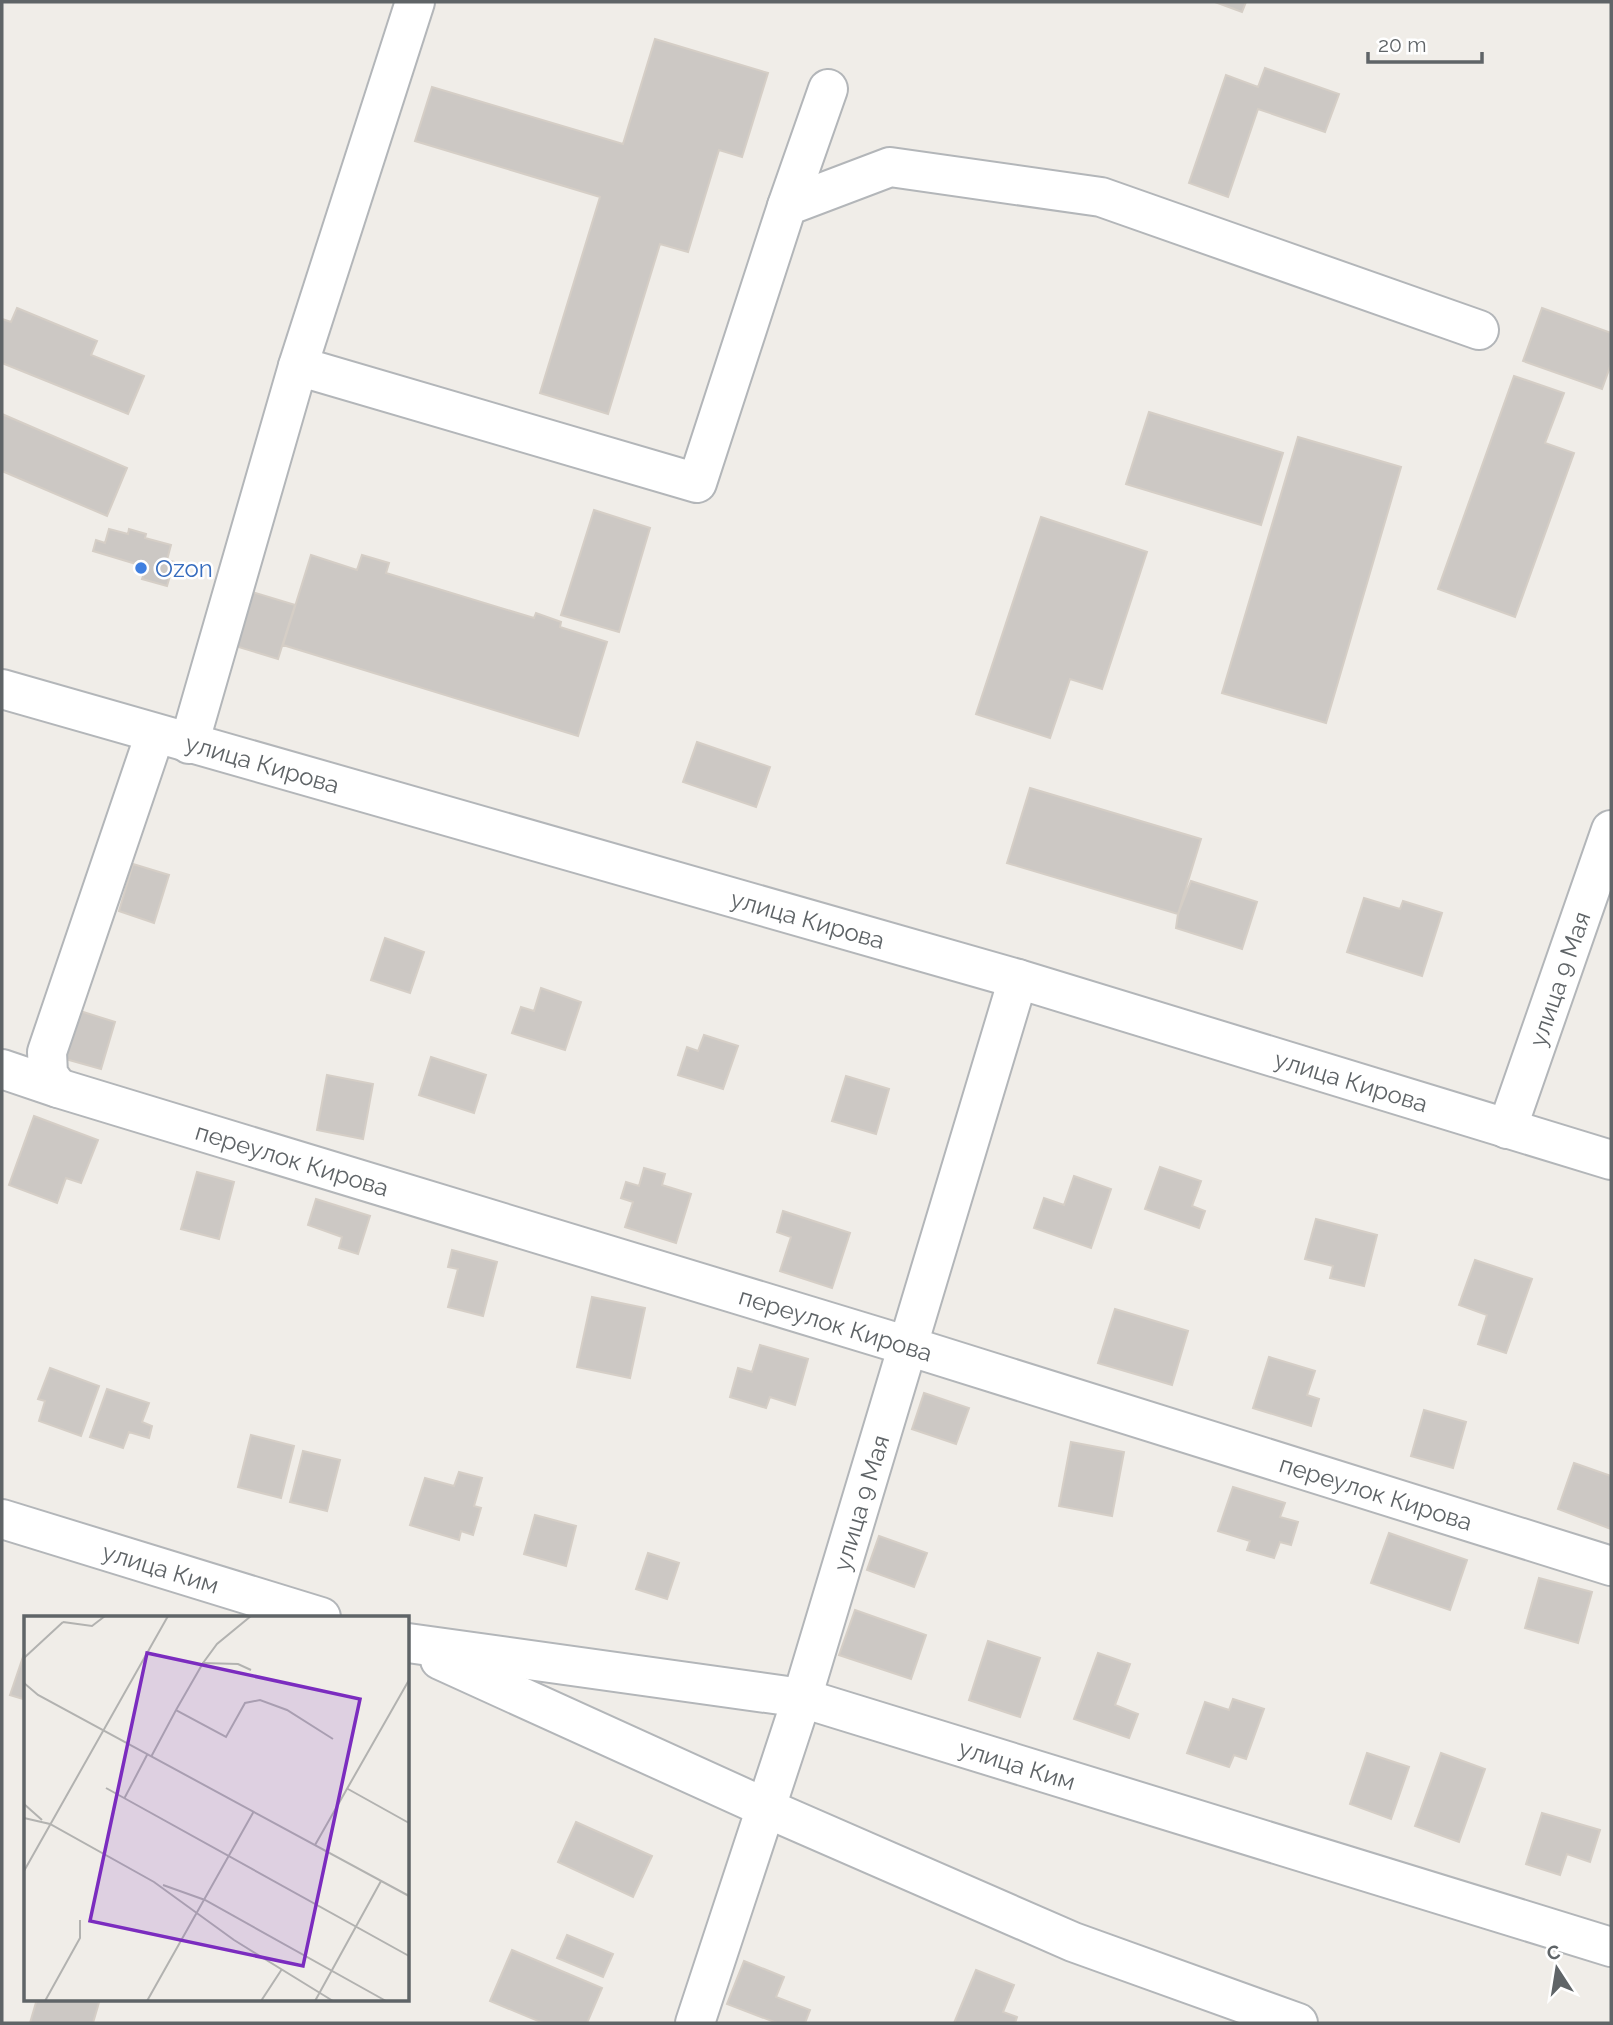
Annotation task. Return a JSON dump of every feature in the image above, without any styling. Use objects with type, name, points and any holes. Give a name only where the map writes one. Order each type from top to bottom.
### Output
[{"type":"street","points":[[58,1088],[48,1073],[47,1052],[172,739],[298,366],[415,2]]},
{"type":"street","points":[[298,366],[697,483],[828,89]]},
{"type":"street","points":[[787,206],[890,167],[1101,197],[1479,330]]},
{"type":"street","name":"улица Кирова","points":[[2,689],[1018,979],[1611,1160]]},
{"type":"street","name":"улица 9 Мая","points":[[1507,1129],[1611,830]]},
{"type":"street","name":"улица 9 Мая","points":[[695,2023],[802,1698],[1018,979]]},
{"type":"street","name":"переулок Кирова","points":[[2,1069],[908,1346],[1611,1566]]},
{"type":"street","name":"улица Ким","points":[[2,1519],[318,1616]]},
{"type":"street","name":"улица Ким","points":[[410,1644],[802,1698],[1611,1947]]},
{"type":"street","name":"улица Ким","points":[[410,1645],[766,1808],[1073,1942],[1298,2023]]},
{"type":"building","points":[[1215,2],[1246,2],[1242,12]]},
{"type":"building","points":[[655,39],[768,73],[742,157],[719,150],[688,252],[660,244],[608,414],[540,393],[600,197],[415,141],[432,87],[623,144]]},
{"type":"building","points":[[1265,68],[1339,94],[1325,132],[1258,109],[1228,197],[1189,183],[1226,75],[1258,87]]},
{"type":"building","points":[[17,308],[97,341],[91,355],[144,376],[128,414],[2,363],[2,319],[11,322]]},
{"type":"building","points":[[1542,308],[1611,333],[1611,364],[1602,389],[1523,361]]},
{"type":"building","points":[[1514,376],[1564,393],[1545,443],[1574,453],[1515,617],[1438,589]]},
{"type":"building","points":[[1149,412],[1283,453],[1261,525],[1126,484]]},
{"type":"building","points":[[2,414],[127,468],[107,516],[2,471]]},
{"type":"building","points":[[1298,437],[1401,467],[1326,723],[1222,693]]},
{"type":"building","points":[[594,510],[650,528],[619,632],[561,615]]},
{"type":"building","points":[[1041,517],[1147,552],[1102,689],[1070,679],[1050,738],[976,714]]},
{"type":"building","points":[[109,529],[128,534],[129,529],[146,534],[145,538],[171,545],[167,560],[174,562],[167,586],[142,579],[146,567],[93,551],[96,540],[105,543]]},
{"type":"building","points":[[311,555],[357,570],[362,555],[389,563],[386,573],[534,618],[536,613],[561,622],[560,627],[607,642],[578,736],[283,645]]},
{"type":"building","points":[[246,590],[295,605],[278,659],[229,644]]},
{"type":"building","points":[[697,742],[770,767],[756,807],[683,782]]},
{"type":"building","points":[[1030,788],[1201,839],[1178,914],[1007,863]]},
{"type":"building","points":[[133,864],[169,875],[154,923],[119,911]]},
{"type":"building","points":[[1191,881],[1257,902],[1242,949],[1176,928],[1178,914]]},
{"type":"building","points":[[1364,898],[1400,909],[1403,901],[1442,913],[1422,976],[1347,952]]},
{"type":"building","points":[[385,938],[424,952],[410,993],[371,980]]},
{"type":"building","points":[[541,988],[581,1002],[565,1050],[512,1033],[521,1007],[534,1011]]},
{"type":"building","points":[[77,1010],[115,1022],[101,1069],[62,1058]]},
{"type":"building","points":[[704,1035],[738,1046],[723,1089],[678,1075],[687,1047],[698,1051]]},
{"type":"building","points":[[431,1057],[486,1075],[474,1113],[419,1095]]},
{"type":"building","points":[[327,1075],[373,1084],[363,1139],[317,1130]]},
{"type":"building","points":[[846,1076],[889,1089],[876,1134],[832,1121]]},
{"type":"building","points":[[34,1116],[98,1140],[81,1183],[66,1178],[57,1203],[9,1185]]},
{"type":"building","points":[[1160,1167],[1201,1181],[1192,1206],[1205,1211],[1199,1228],[1145,1209]]},
{"type":"building","points":[[644,1168],[665,1174],[662,1185],[691,1194],[676,1243],[625,1227],[633,1202],[621,1198],[626,1182],[639,1186]]},
{"type":"building","points":[[197,1172],[234,1182],[219,1239],[181,1229]]},
{"type":"building","points":[[1074,1176],[1111,1189],[1091,1248],[1034,1228],[1044,1198],[1064,1205]]},
{"type":"building","points":[[316,1199],[370,1216],[358,1254],[339,1248],[342,1237],[308,1225]]},
{"type":"building","points":[[783,1211],[850,1233],[832,1288],[780,1271],[791,1237],[777,1232]]},
{"type":"building","points":[[1316,1219],[1377,1235],[1364,1286],[1330,1278],[1333,1266],[1305,1259]]},
{"type":"building","points":[[452,1250],[497,1262],[483,1316],[448,1307],[458,1269],[448,1267]]},
{"type":"building","points":[[1475,1260],[1532,1279],[1506,1353],[1478,1344],[1487,1315],[1459,1305]]},
{"type":"building","points":[[592,1297],[645,1308],[630,1378],[577,1367]]},
{"type":"building","points":[[1115,1309],[1188,1331],[1172,1385],[1098,1363]]},
{"type":"building","points":[[760,1345],[808,1359],[795,1405],[770,1397],[766,1408],[730,1397],[738,1368],[752,1372]]},
{"type":"building","points":[[1269,1357],[1315,1371],[1307,1395],[1319,1399],[1311,1426],[1253,1408]]},
{"type":"building","points":[[50,1368],[99,1386],[81,1436],[39,1421],[45,1401],[38,1399]]},
{"type":"building","points":[[107,1389],[149,1403],[142,1422],[152,1426],[149,1438],[129,1432],[123,1448],[90,1437]]},
{"type":"building","points":[[924,1393],[969,1408],[956,1444],[912,1429]]},
{"type":"building","points":[[1424,1410],[1466,1422],[1453,1468],[1411,1456]]},
{"type":"building","points":[[251,1435],[294,1446],[281,1498],[238,1487]]},
{"type":"building","points":[[1071,1442],[1124,1452],[1112,1516],[1059,1506]]},
{"type":"building","points":[[303,1451],[340,1460],[327,1511],[290,1502]]},
{"type":"building","points":[[1574,1463],[1611,1476],[1611,1529],[1558,1509]]},
{"type":"building","points":[[459,1472],[482,1478],[474,1506],[481,1508],[473,1535],[461,1531],[459,1540],[410,1525],[425,1478],[454,1486]]},
{"type":"building","points":[[1233,1487],[1285,1503],[1280,1517],[1298,1522],[1291,1545],[1280,1542],[1274,1558],[1247,1550],[1250,1541],[1218,1531]]},
{"type":"building","points":[[535,1515],[576,1526],[566,1566],[524,1554]]},
{"type":"building","points":[[1389,1533],[1467,1560],[1450,1610],[1371,1583]]},
{"type":"building","points":[[879,1536],[927,1553],[914,1587],[867,1570]]},
{"type":"building","points":[[648,1553],[679,1563],[667,1599],[636,1589]]},
{"type":"building","points":[[1539,1578],[1592,1592],[1578,1643],[1525,1628]]},
{"type":"building","points":[[855,1610],[926,1635],[911,1679],[839,1655]]},
{"type":"building","points":[[988,1641],[1040,1658],[1020,1717],[969,1700]]},
{"type":"building","points":[[1098,1653],[1130,1664],[1115,1705],[1138,1714],[1129,1738],[1074,1719]]},
{"type":"building","points":[[24,1654],[24,1699],[10,1695]]},
{"type":"building","points":[[1233,1699],[1264,1709],[1246,1759],[1234,1755],[1229,1767],[1187,1753],[1205,1702],[1229,1710]]},
{"type":"building","points":[[1367,1753],[1409,1767],[1391,1819],[1350,1804]]},
{"type":"building","points":[[1441,1753],[1485,1769],[1459,1842],[1415,1826]]},
{"type":"building","points":[[1542,1813],[1600,1830],[1590,1862],[1567,1854],[1560,1875],[1526,1864]]},
{"type":"building","points":[[576,1822],[652,1856],[633,1897],[558,1862]]},
{"type":"building","points":[[567,1935],[613,1954],[603,1977],[557,1958]]},
{"type":"building","points":[[512,1950],[602,1988],[587,2023],[543,2023],[490,2001]]},
{"type":"building","points":[[744,1961],[784,1977],[776,1997],[810,2010],[805,2023],[777,2023],[727,2004]]},
{"type":"building","points":[[976,1970],[1014,1985],[1003,2012],[1017,2017],[1015,2023],[954,2023]]},
{"type":"building","points":[[37,2000],[100,2000],[93,2023],[30,2023]]},
{"type":"place","name":"Ozon","points":[[141,568]]}]
